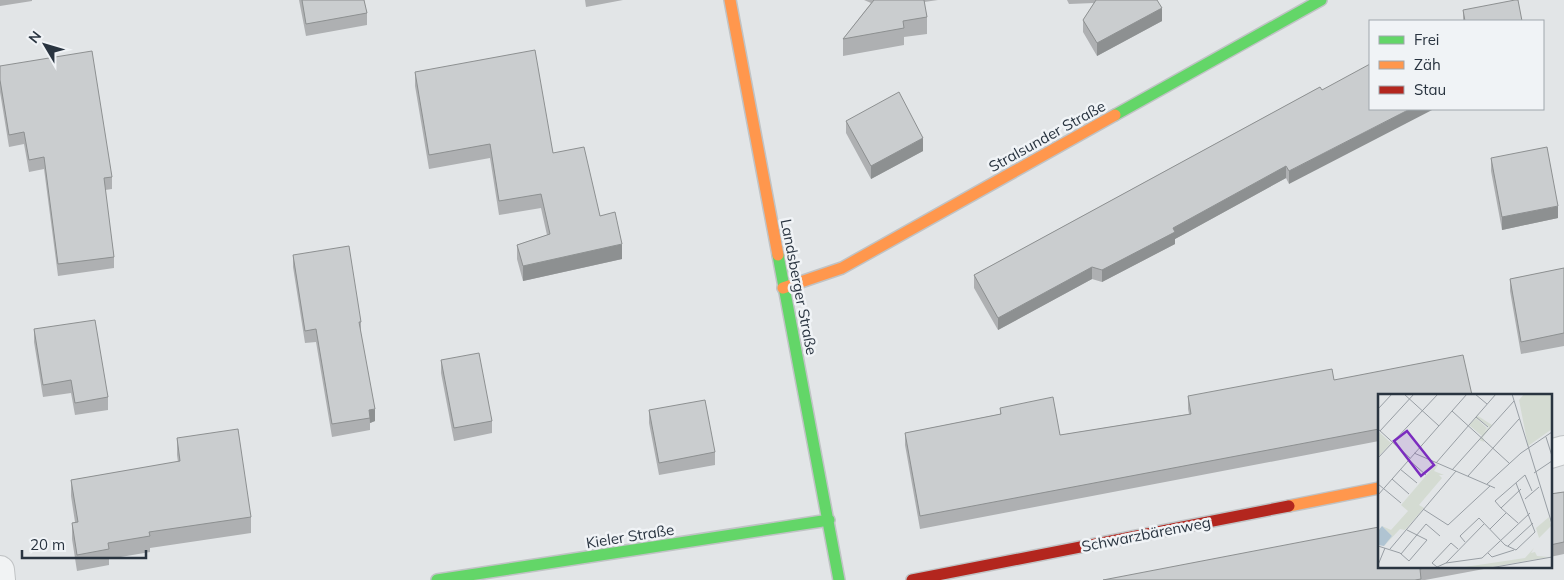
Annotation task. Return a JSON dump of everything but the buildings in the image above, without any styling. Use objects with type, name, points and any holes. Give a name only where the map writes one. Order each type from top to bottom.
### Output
[{"type":"street","name":"Landsberger Straße","points":[[730,0],[840,580]]},
{"type":"street","name":"Stralsunder Straße","points":[[784,288],[842,268],[1321,0]]},
{"type":"street","name":"Schwarzbärenweg","points":[[912,580],[1378,488]]},
{"type":"street","name":"Kieler Straße","points":[[436,580],[829,520]]},
{"type":"street","points":[[0,570],[2,580]]},
{"type":"traffic: fast","points":[[1115,115],[1321,0]]},
{"type":"traffic: fast","points":[[778,255],[839,580]]},
{"type":"traffic: fast","points":[[437,580],[829,520]]},
{"type":"traffic: slow","points":[[730,0],[778,255]]},
{"type":"traffic: slow","points":[[783,288],[842,268],[1115,115]]},
{"type":"traffic: slow","points":[[1289,506],[1378,488]]},
{"type":"traffic: jam","points":[[912,580],[1289,506]]}]
